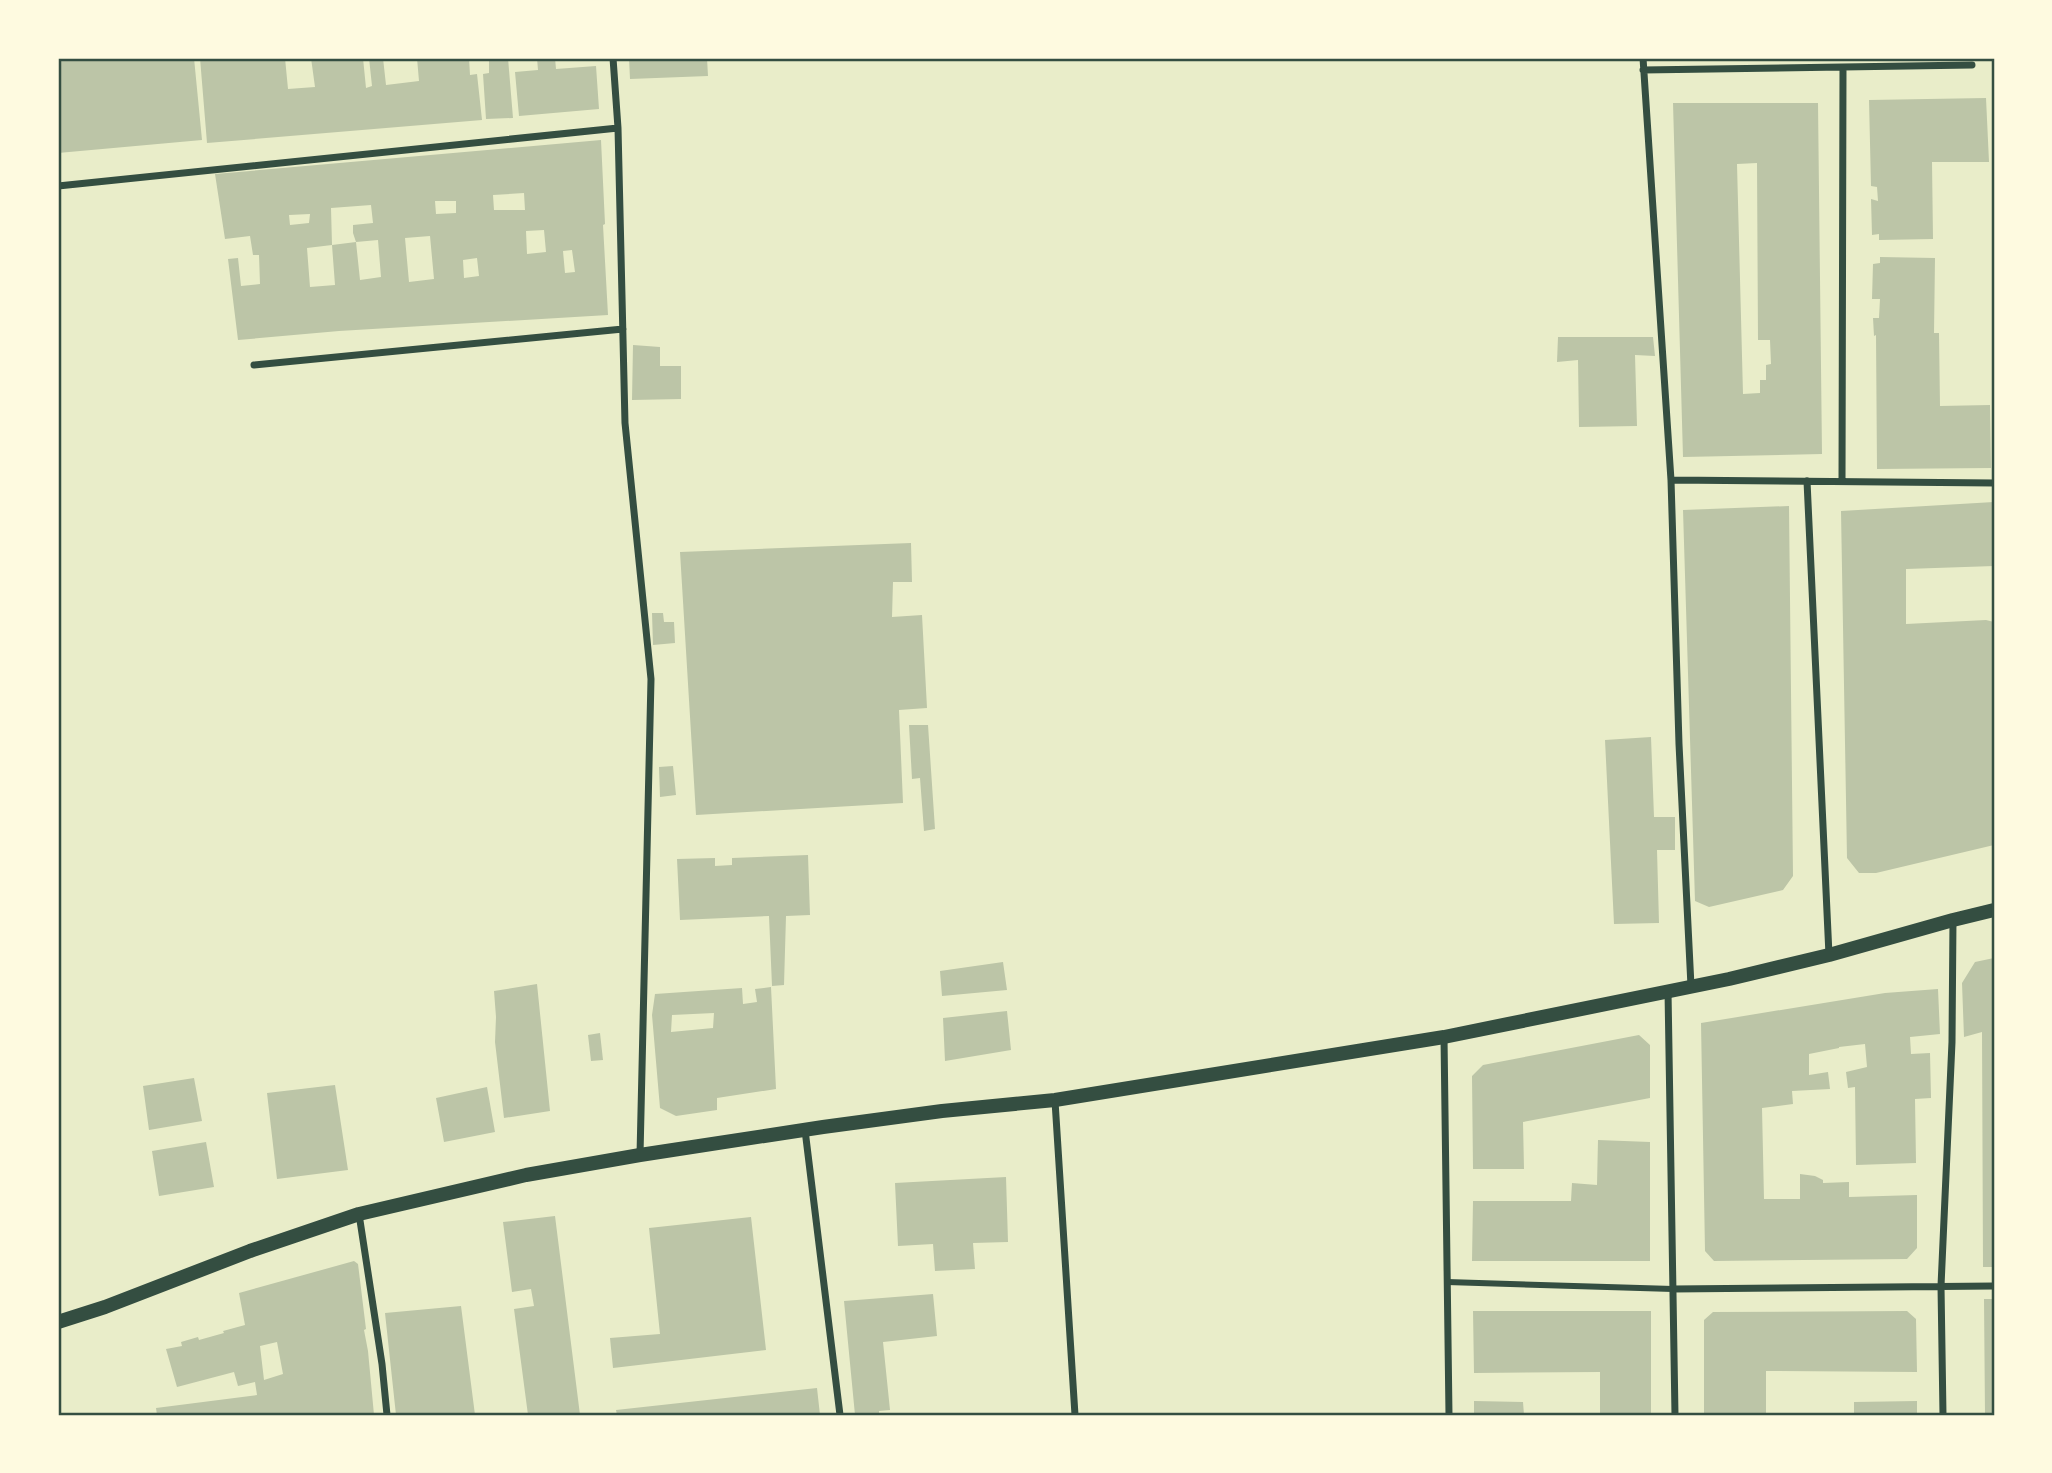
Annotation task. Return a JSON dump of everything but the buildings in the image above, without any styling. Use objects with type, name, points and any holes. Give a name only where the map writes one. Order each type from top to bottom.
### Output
[{"type":"main road","points":[[58,1322],[359,1214],[526,1175],[805,1130],[942,1111],[1055,1100],[1444,1037],[1829,956],[1994,910]]},
{"type":"street","points":[[613,58],[618,128],[625,423],[651,679],[640,1155]]},
{"type":"street","points":[[1643,58],[1671,480],[1679,744],[1691,986]]},
{"type":"street","points":[[1643,70],[1972,65]]},
{"type":"street","points":[[1842,481],[1843,67]]},
{"type":"street","points":[[58,186],[618,128]]},
{"type":"street","points":[[254,365],[623,330]]},
{"type":"street","points":[[1671,480],[1994,483]]},
{"type":"street","points":[[1807,481],[1829,956]]},
{"type":"street","points":[[1943,1415],[1941,1286],[1952,1042],[1953,920]]},
{"type":"street","points":[[1668,991],[1675,1415]]},
{"type":"street","points":[[1444,1037],[1449,1415]]},
{"type":"street","points":[[1055,1100],[1076,1415]]},
{"type":"street","points":[[805,1130],[840,1415]]},
{"type":"street","points":[[359,1214],[387,1415]]},
{"type":"street","points":[[1447,1282],[1672,1289],[1994,1286]]}]
